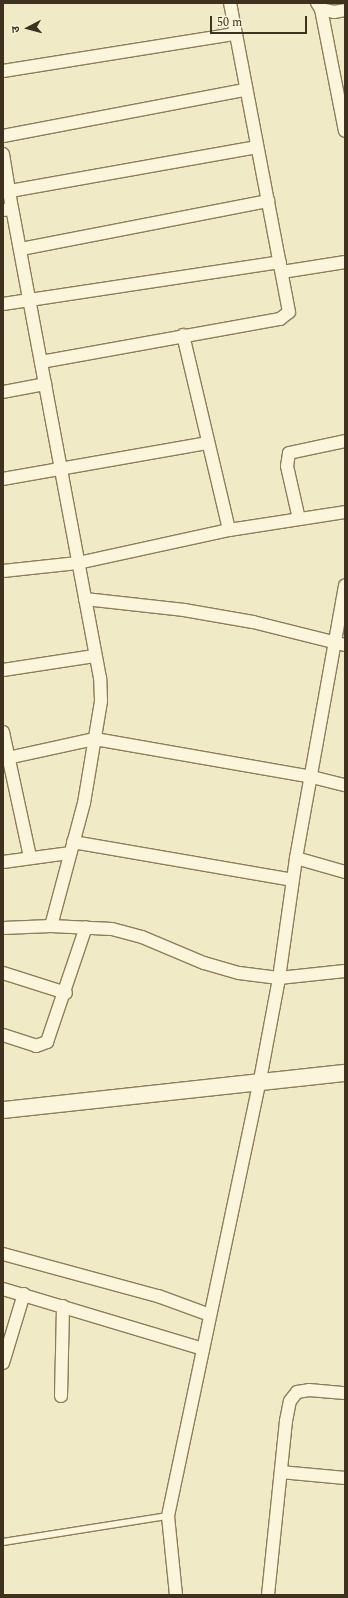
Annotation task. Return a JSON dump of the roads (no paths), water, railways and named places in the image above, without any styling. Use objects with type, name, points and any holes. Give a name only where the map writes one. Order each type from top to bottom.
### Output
[{"type":"street","points":[[41,362],[183,335],[280,319],[289,312],[245,90],[230,3]]},
{"type":"street","points":[[319,6],[334,12],[345,10]]},
{"type":"street","points":[[319,6],[345,131]]},
{"type":"street","points":[[3,71],[235,34]]},
{"type":"street","points":[[3,136],[245,90]]},
{"type":"street","points":[[10,190],[257,147]]},
{"type":"street","points":[[3,154],[10,190],[8,209],[21,249],[100,678],[101,701],[84,802],[51,926]]},
{"type":"street","points":[[21,249],[268,202]]},
{"type":"street","points":[[3,304],[281,267],[345,262]]},
{"type":"street","points":[[183,335],[229,530]]},
{"type":"street","points":[[3,392],[45,384]]},
{"type":"street","points":[[299,519],[287,466],[289,453],[345,441]]},
{"type":"street","points":[[3,479],[61,470],[208,442]]},
{"type":"street","points":[[5,572],[78,563],[229,530],[345,512]]},
{"type":"street","points":[[176,1595],[168,1516],[260,1080],[279,978],[296,858],[340,644],[345,585]]},
{"type":"street","points":[[85,599],[184,610],[253,622],[340,644]]},
{"type":"street","points":[[3,670],[95,656]]},
{"type":"street","points":[[3,732],[5,758],[30,857]]},
{"type":"street","points":[[5,758],[95,739],[312,777],[345,785]]},
{"type":"street","points":[[3,862],[72,847],[292,880]]},
{"type":"street","points":[[296,858],[345,872]]},
{"type":"street","points":[[3,928],[51,926],[112,929],[142,937],[204,963],[239,973],[279,978],[345,972]]},
{"type":"street","points":[[3,1035],[36,1046],[43,1046],[51,1037],[86,927]]},
{"type":"street","points":[[3,973],[66,993]]},
{"type":"street","points":[[3,1110],[260,1080],[345,1073]]},
{"type":"street","points":[[3,1254],[158,1296],[210,1315]]},
{"type":"street","points":[[3,1289],[24,1294],[203,1349]]},
{"type":"street","points":[[3,1363],[6,1338],[24,1294]]},
{"type":"street","points":[[61,1396],[63,1306]]},
{"type":"street","points":[[268,1595],[286,1421],[290,1401],[297,1392],[309,1390],[345,1392]]},
{"type":"street","points":[[281,1472],[345,1478]]},
{"type":"lane","points":[[3,1542],[168,1516]]}]
